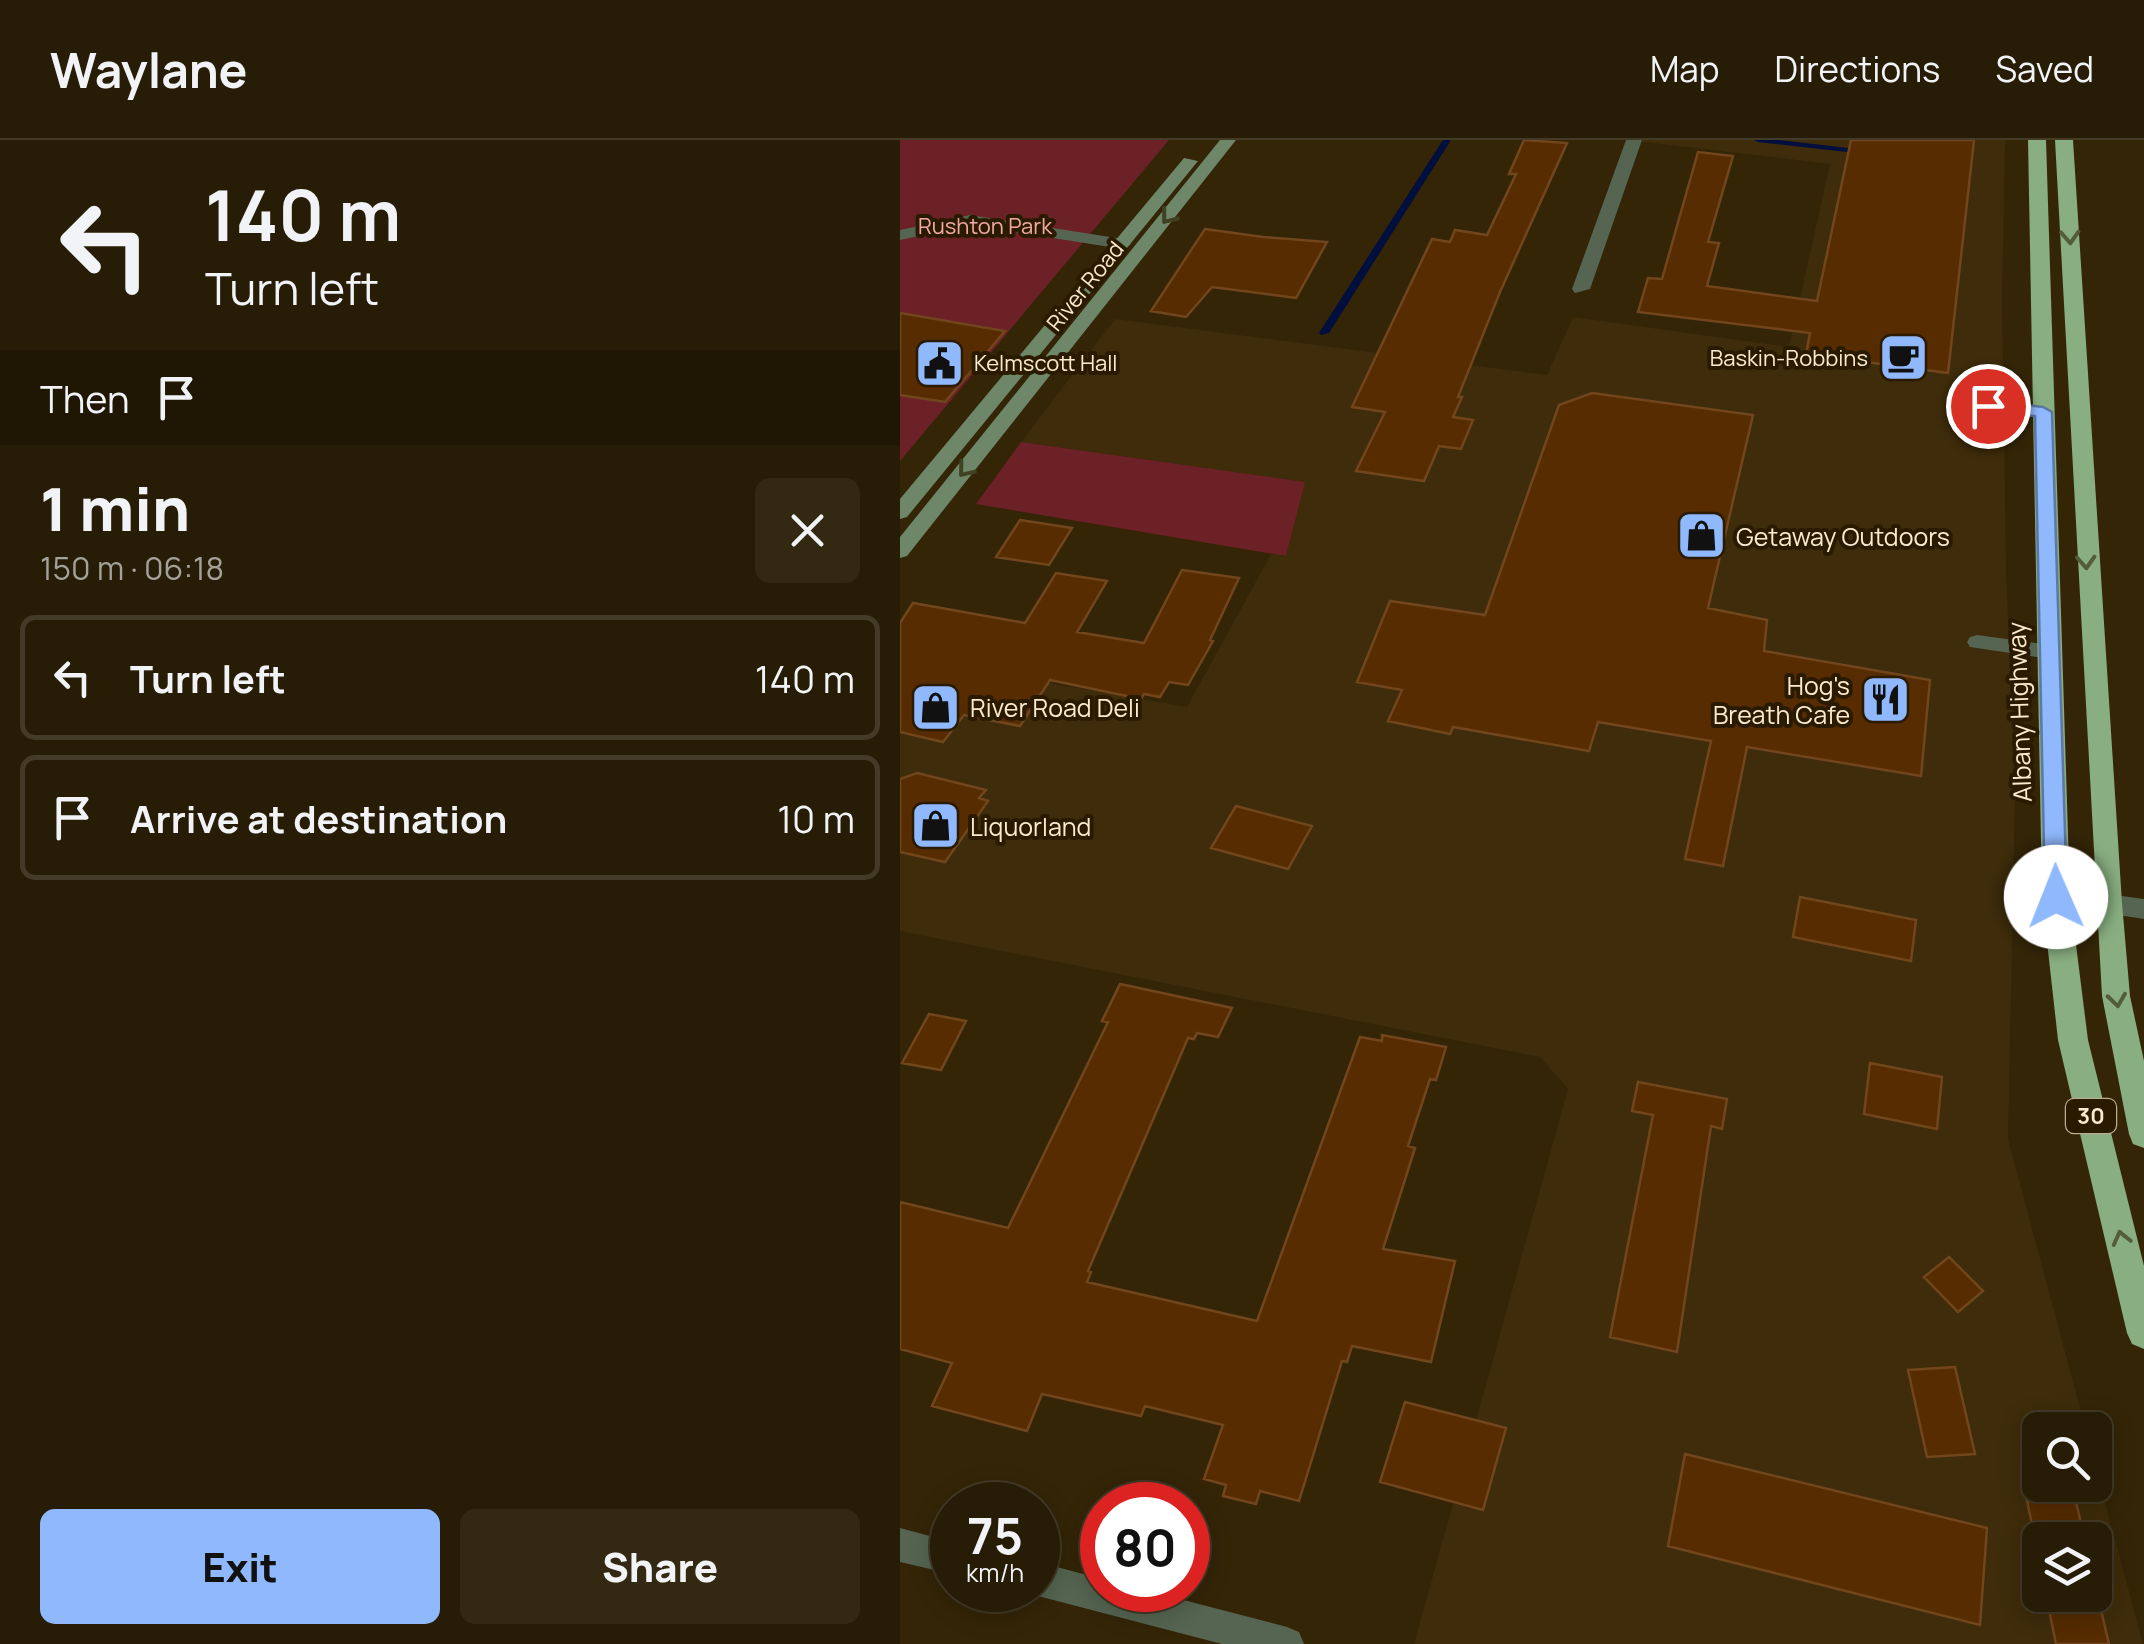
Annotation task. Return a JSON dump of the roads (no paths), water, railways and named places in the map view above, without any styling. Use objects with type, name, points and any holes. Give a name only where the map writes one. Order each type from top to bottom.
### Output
[{"type":"highway","name":"Albany Highway","points":[[2036,140],[2056,897],[2073,1040],[2144,1333]]},
{"type":"highway","name":"30","points":[[2064,140],[2108,903],[2116,996],[2144,1134]]},
{"type":"main road","name":"River Road","points":[[900,512],[1207,140]]},
{"type":"main road","name":"River Road","points":[[900,551],[1228,140]]},
{"type":"street","points":[[1581,290],[1634,140]]},
{"type":"street","points":[[2056,897],[2144,909]]},
{"type":"street","points":[[900,1546],[930,1553]]},
{"type":"street","points":[[1060,1585],[1287,1644]]},
{"type":"lane","points":[[900,235],[970,220],[1123,244]]},
{"type":"lane","points":[[1990,380],[1989,407],[2043,412]]},
{"type":"lane","points":[[1977,642],[2050,652]]},
{"type":"waterway","points":[[1324,333],[1447,140]]},
{"type":"waterway","points":[[1758,140],[1865,152]]},
{"type":"place","name":"Baskin-Robbins","points":[[1903,358]]},
{"type":"place","name":"Kelmscott Hall","points":[[939,363]]},
{"type":"place","name":"Getaway Outdoors","points":[[1701,536]]},
{"type":"place","name":"Hog's Breath Cafe","points":[[1885,699]]},
{"type":"place","name":"River Road Deli","points":[[935,707]]},
{"type":"place","name":"Liquorland","points":[[935,826]]},
{"type":"park label","name":"Rushton Park","points":[[985,226]]}]
